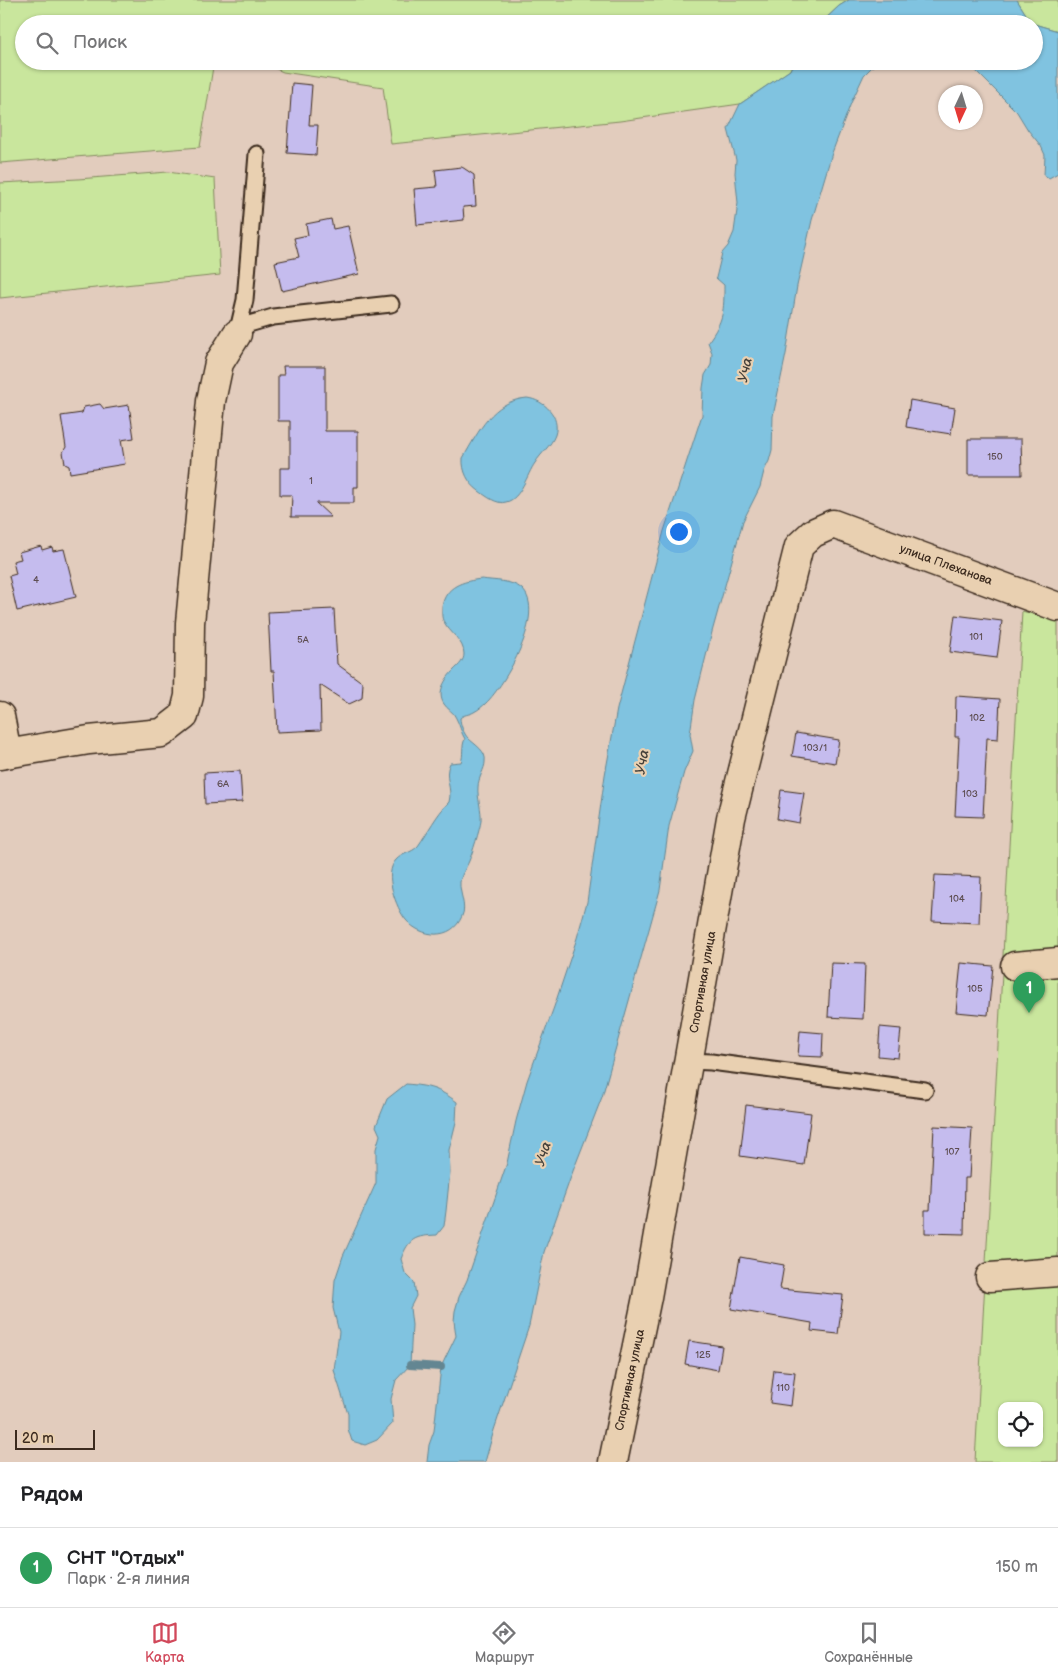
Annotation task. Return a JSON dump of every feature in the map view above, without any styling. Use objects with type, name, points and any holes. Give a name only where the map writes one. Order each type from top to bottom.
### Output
[{"type":"street","points":[[0,716],[4,754],[89,740],[162,734],[184,716],[189,696],[190,623],[211,401],[219,363],[237,334]]},
{"type":"street","name":"улица Плеханова","points":[[834,524],[1058,607]]},
{"type":"street","name":"Спортивная улица","points":[[613,1462],[647,1297],[731,818],[799,546],[813,533],[834,524]]},
{"type":"street","points":[[1015,966],[1058,962]]},
{"type":"street","points":[[990,1277],[1058,1272]]},
{"type":"lane","points":[[237,334],[245,300],[257,154]]},
{"type":"lane","points":[[237,334],[249,324],[272,317],[391,304]]},
{"type":"lane","points":[[688,1061],[711,1062],[925,1090]]},
{"type":"green space","points":[[0,0],[849,0],[830,15],[15,15],[15,70],[213,70],[200,147],[0,163]]},
{"type":"green space","points":[[1017,0],[1058,0],[1058,31],[1043,27],[1043,15],[1026,15]]},
{"type":"green space","points":[[279,70],[790,70],[740,104],[620,121],[391,144],[383,87]]},
{"type":"green space","points":[[168,172],[215,179],[220,275],[0,298],[0,183]]},
{"type":"green space","points":[[1022,611],[1058,621],[1058,1462],[975,1462]]},
{"type":"water","points":[[849,0],[1017,0],[1026,15],[830,15]]},
{"type":"water","points":[[1043,27],[1058,31],[1058,173],[1049,178],[1044,175],[1045,155],[1041,146],[1017,112],[975,70],[1043,70]]},
{"type":"water","name":"Уча","points":[[790,70],[869,70],[864,75],[851,103],[832,153],[812,220],[797,286],[786,354],[773,416],[772,450],[760,487],[743,521],[712,632],[695,700],[690,734],[693,751],[684,772],[669,826],[660,890],[602,1097],[544,1252],[529,1326],[485,1462],[427,1462],[429,1445],[434,1431],[441,1367],[456,1336],[454,1321],[459,1297],[467,1280],[507,1163],[527,1081],[554,1007],[587,902],[605,775],[617,709],[664,531],[702,415],[705,375],[711,365],[712,353],[708,342],[720,321],[723,309],[724,285],[716,278],[722,253],[728,246],[734,232],[738,203],[735,173],[736,160],[728,129],[740,104]]},
{"type":"water","points":[[527,398],[539,402],[550,410],[556,421],[555,435],[535,463],[516,496],[503,503],[495,501],[479,491],[466,476],[463,458],[481,428],[496,411],[515,400]]},
{"type":"water","points":[[482,579],[508,582],[518,586],[522,589],[528,600],[530,614],[527,630],[520,648],[503,681],[483,705],[474,712],[460,718],[465,734],[482,751],[485,758],[485,765],[478,787],[481,821],[472,853],[460,882],[464,908],[462,916],[451,930],[444,933],[428,933],[412,926],[402,915],[392,890],[392,866],[401,856],[418,846],[449,802],[448,768],[450,763],[461,762],[465,739],[459,723],[444,704],[441,695],[445,681],[461,663],[464,654],[462,645],[443,620],[442,607],[451,589],[468,581]]},
{"type":"water","points":[[406,1084],[433,1088],[457,1102],[456,1122],[449,1150],[450,1172],[446,1211],[444,1226],[437,1235],[418,1237],[410,1242],[401,1259],[405,1273],[414,1282],[416,1296],[410,1308],[412,1325],[410,1365],[396,1380],[391,1399],[393,1423],[377,1440],[365,1445],[352,1441],[348,1429],[348,1414],[334,1370],[339,1332],[333,1308],[335,1280],[343,1256],[376,1183],[376,1149],[380,1135],[376,1126],[387,1099]]},
{"type":"building","points":[[292,83],[312,85],[309,125],[318,125],[316,155],[287,153]]},
{"type":"building","points":[[462,167],[474,175],[476,206],[463,207],[464,220],[417,225],[414,189],[437,187],[435,170]]},
{"type":"building","points":[[331,219],[333,229],[348,226],[359,274],[282,291],[275,262],[299,257],[294,238],[308,235],[306,224]]},
{"type":"building","points":[[283,366],[325,366],[325,431],[358,431],[358,487],[354,487],[354,503],[316,503],[331,517],[291,517],[292,495],[280,495],[280,468],[290,468],[290,421],[278,421],[278,375],[284,375]]},
{"type":"building","points":[[910,400],[955,408],[951,434],[906,427]]},
{"type":"building","points":[[100,404],[104,409],[129,405],[134,438],[121,440],[125,464],[70,473],[69,466],[65,464],[63,452],[66,447],[61,416],[82,413],[84,407]]},
{"type":"building","points":[[968,439],[1021,439],[1022,475],[968,475]]},
{"type":"building","points":[[41,546],[42,550],[52,547],[53,551],[64,549],[76,597],[17,611],[9,576],[16,574],[13,561],[21,559],[19,552]]},
{"type":"building","points":[[334,609],[337,664],[363,683],[362,698],[349,704],[320,685],[321,730],[277,732],[274,671],[271,671],[268,612]]},
{"type":"building","points":[[955,615],[1002,621],[997,658],[950,652]]},
{"type":"building","points":[[956,696],[1000,699],[998,739],[987,738],[983,817],[955,816],[959,737],[955,737]]},
{"type":"building","points":[[796,733],[839,740],[835,763],[792,756]]},
{"type":"building","points":[[240,771],[242,802],[205,804],[204,773]]},
{"type":"building","points":[[781,790],[804,793],[799,823],[777,819]]},
{"type":"building","points":[[935,875],[981,877],[979,923],[932,921]]},
{"type":"building","points":[[831,963],[865,964],[863,1019],[828,1017]]},
{"type":"building","points":[[961,963],[993,966],[988,1015],[956,1012]]},
{"type":"building","points":[[880,1027],[901,1029],[898,1058],[878,1056]]},
{"type":"building","points":[[800,1031],[823,1033],[822,1057],[798,1056]]},
{"type":"building","points":[[746,1105],[811,1113],[804,1165],[740,1156]]},
{"type":"building","points":[[934,1126],[972,1128],[969,1178],[965,1178],[964,1234],[925,1233],[925,1210],[930,1210]]},
{"type":"building","points":[[740,1257],[784,1265],[780,1289],[843,1295],[838,1334],[811,1331],[812,1323],[731,1309]]},
{"type":"building","points":[[689,1341],[722,1346],[718,1370],[685,1364]]},
{"type":"building","points":[[774,1370],[795,1372],[791,1406],[770,1403]]},
{"type":"waterway","points":[[410,1365],[441,1367]]},
{"type":"place","name":"СНТ \"Отдых\"","points":[[1029,1013]]}]
